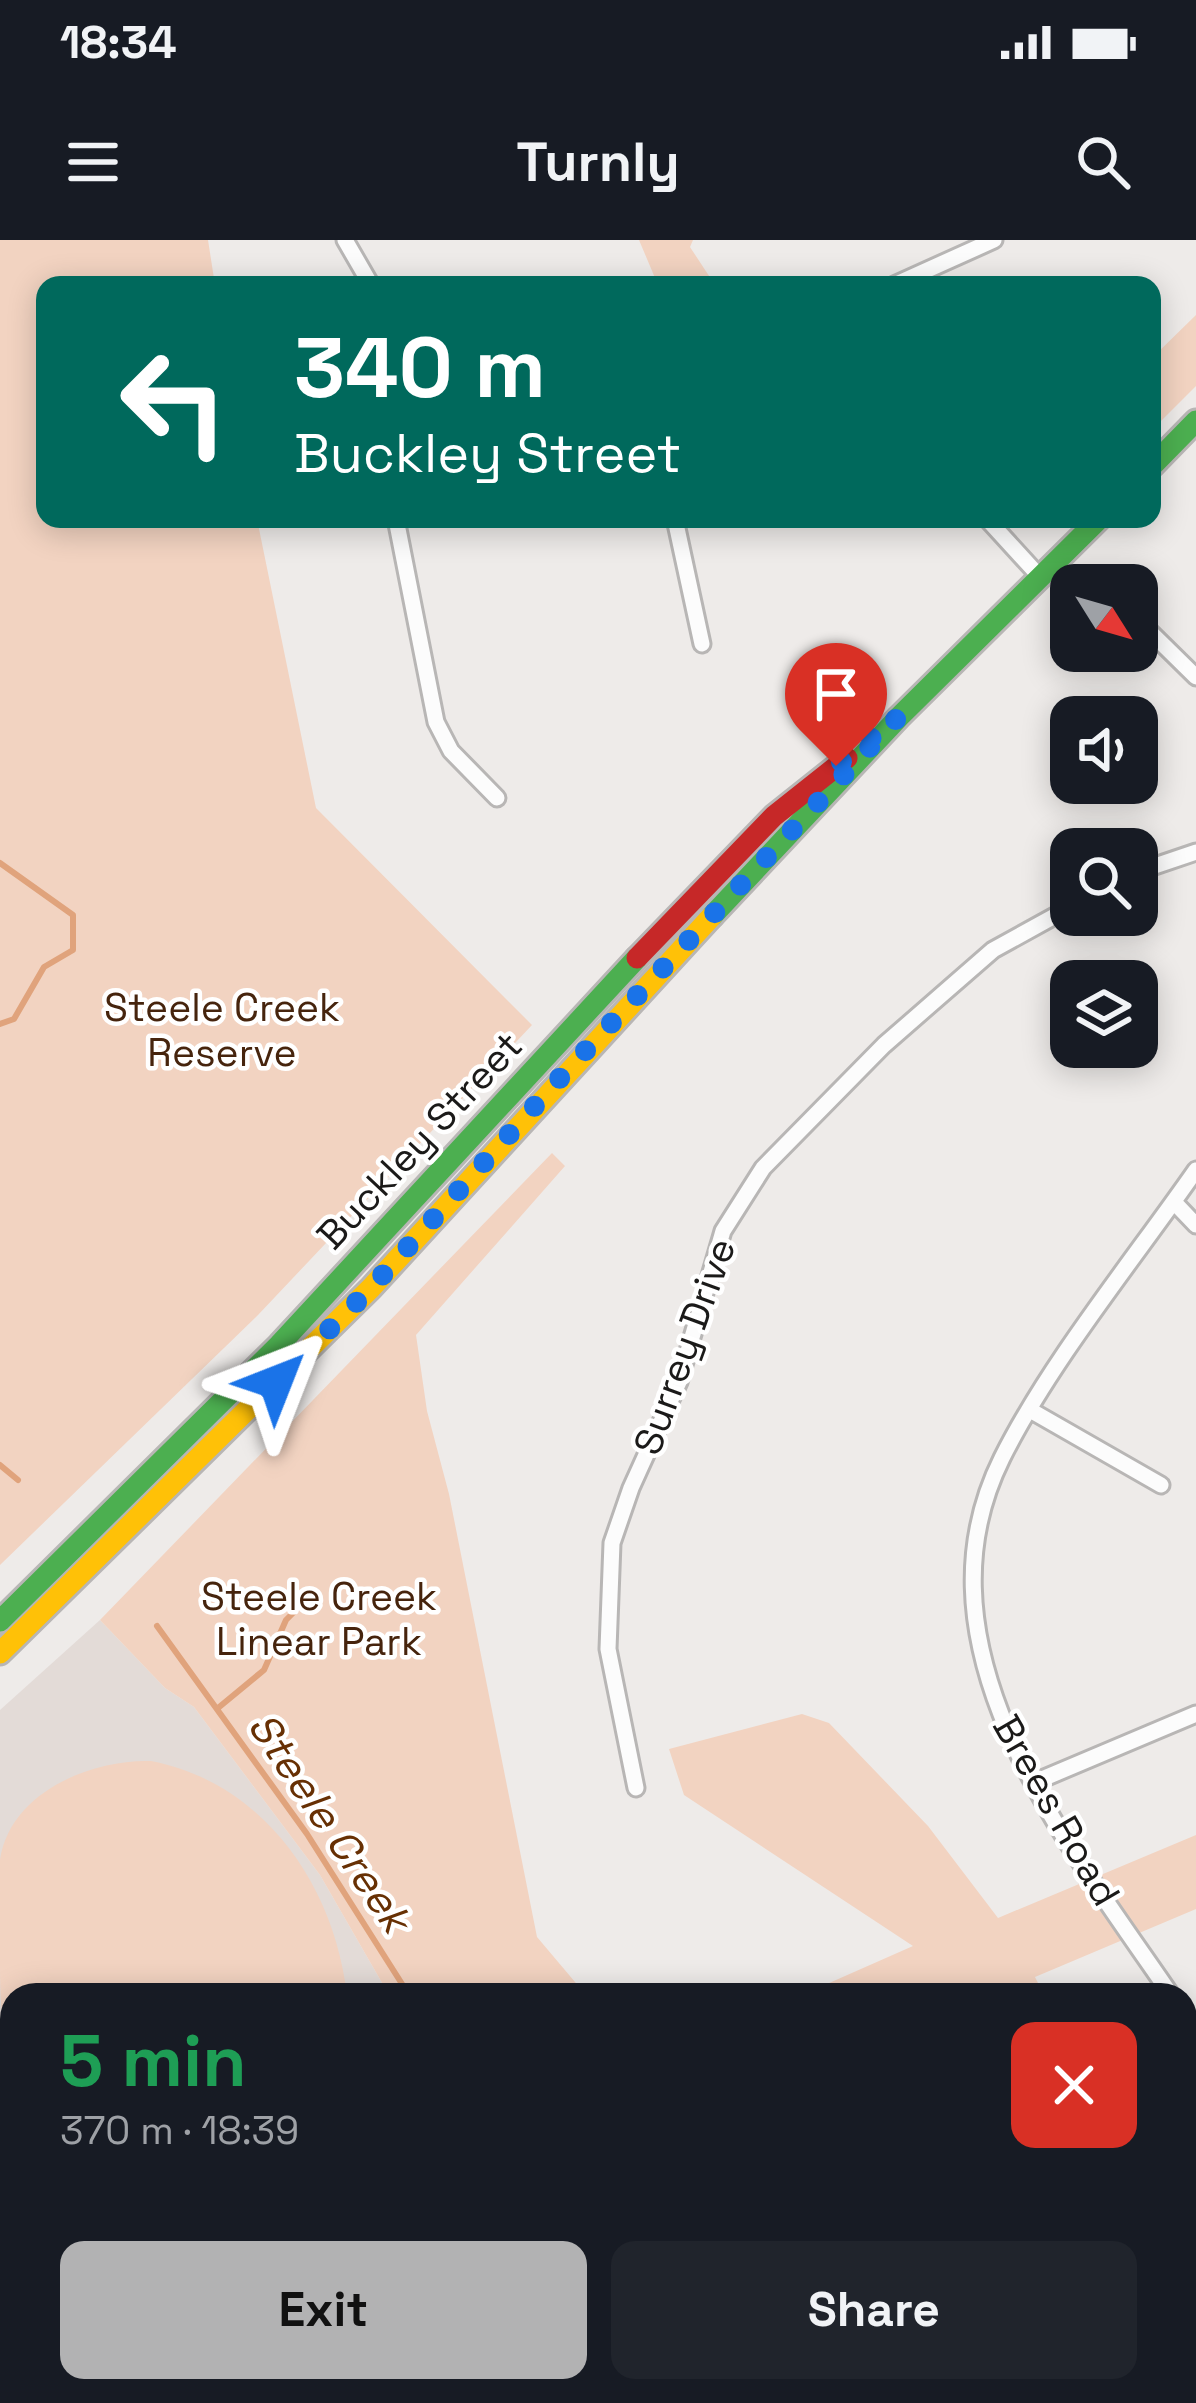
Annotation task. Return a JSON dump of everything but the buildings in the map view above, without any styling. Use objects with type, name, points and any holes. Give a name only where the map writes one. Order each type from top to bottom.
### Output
[{"type":"main road","points":[[1161,457],[1196,421]]},
{"type":"main road","name":"Buckley Street","points":[[0,1653],[371,1288],[898,717],[1090,528]]},
{"type":"main road","name":"Buckley Street","points":[[0,1621],[279,1346],[713,874],[774,816],[898,717]]},
{"type":"street","points":[[345,240],[366,276]]},
{"type":"street","points":[[914,276],[994,240]]},
{"type":"street","points":[[398,528],[436,722],[451,751],[497,798]]},
{"type":"street","points":[[677,528],[702,644]]},
{"type":"street","points":[[995,528],[1041,578]]},
{"type":"street","points":[[1158,640],[1196,677]]},
{"type":"street","points":[[1158,865],[1196,852]]},
{"type":"street","name":"Surrey Drive","points":[[637,1788],[608,1649],[612,1543],[631,1488],[680,1382],[723,1232],[763,1168],[884,1045],[993,950],[1050,919]]},
{"type":"street","name":"Brees Road","points":[[1164,1983],[1035,1782],[995,1699],[980,1649],[974,1602],[976,1554],[1000,1461],[1030,1410],[1196,1170]]},
{"type":"street","points":[[1174,1202],[1196,1225]]},
{"type":"street","points":[[1030,1410],[1161,1485]]},
{"type":"street","points":[[1035,1782],[1196,1714]]},
{"type":"shaded area","points":[[100,1620],[165,1688],[194,1707],[320,1875],[382,1983],[0,1983],[0,1710]]},
{"type":"green space","name":"Steele Creek Reserve","points":[[0,240],[208,240],[214,276],[36,276],[36,528],[259,528],[316,808],[532,1025],[258,1315],[0,1565]]},
{"type":"green space","points":[[639,240],[693,240],[690,247],[709,276],[654,276]]},
{"type":"green space","points":[[1196,315],[1196,386],[1161,421],[1161,349]]},
{"type":"green space","name":"Steele Creek Linear Park","points":[[552,1153],[565,1166],[416,1335],[427,1411],[449,1494],[537,1937],[576,1983],[382,1983],[320,1875],[194,1707],[165,1688],[100,1620]]},
{"type":"green space","points":[[802,1714],[829,1723],[928,1826],[998,1918],[1196,1835],[1196,1909],[1035,1977],[1038,1983],[829,1983],[913,1946],[684,1795],[669,1749]]},
{"type":"green space","points":[[151,1761],[191,1773],[227,1791],[259,1816],[309,1878],[327,1915],[345,1983],[0,1983],[0,1860],[7,1836],[37,1798],[57,1784],[128,1762]]},
{"type":"waterway","name":"Steele Creek","points":[[0,863],[73,915],[73,950],[44,967],[14,1019],[0,1024]]},
{"type":"waterway","name":"Steele Creek","points":[[0,1465],[18,1480]]},
{"type":"waterway","points":[[218,1708],[264,1670],[286,1620],[308,1598]]},
{"type":"waterway","name":"Steele Creek","points":[[157,1626],[307,1834],[401,1983]]},
{"type":"traffic: fast","points":[[1161,457],[1196,421]]},
{"type":"traffic: fast","points":[[712,916],[899,717],[1090,528]]},
{"type":"traffic: fast","points":[[0,1621],[279,1345],[637,958]]},
{"type":"traffic: slow","points":[[0,1653],[371,1288],[712,916]]},
{"type":"traffic: jam","points":[[637,958],[774,816],[847,758]]},
{"type":"route","points":[[276,1382],[371,1288],[898,717],[836,766]]}]
